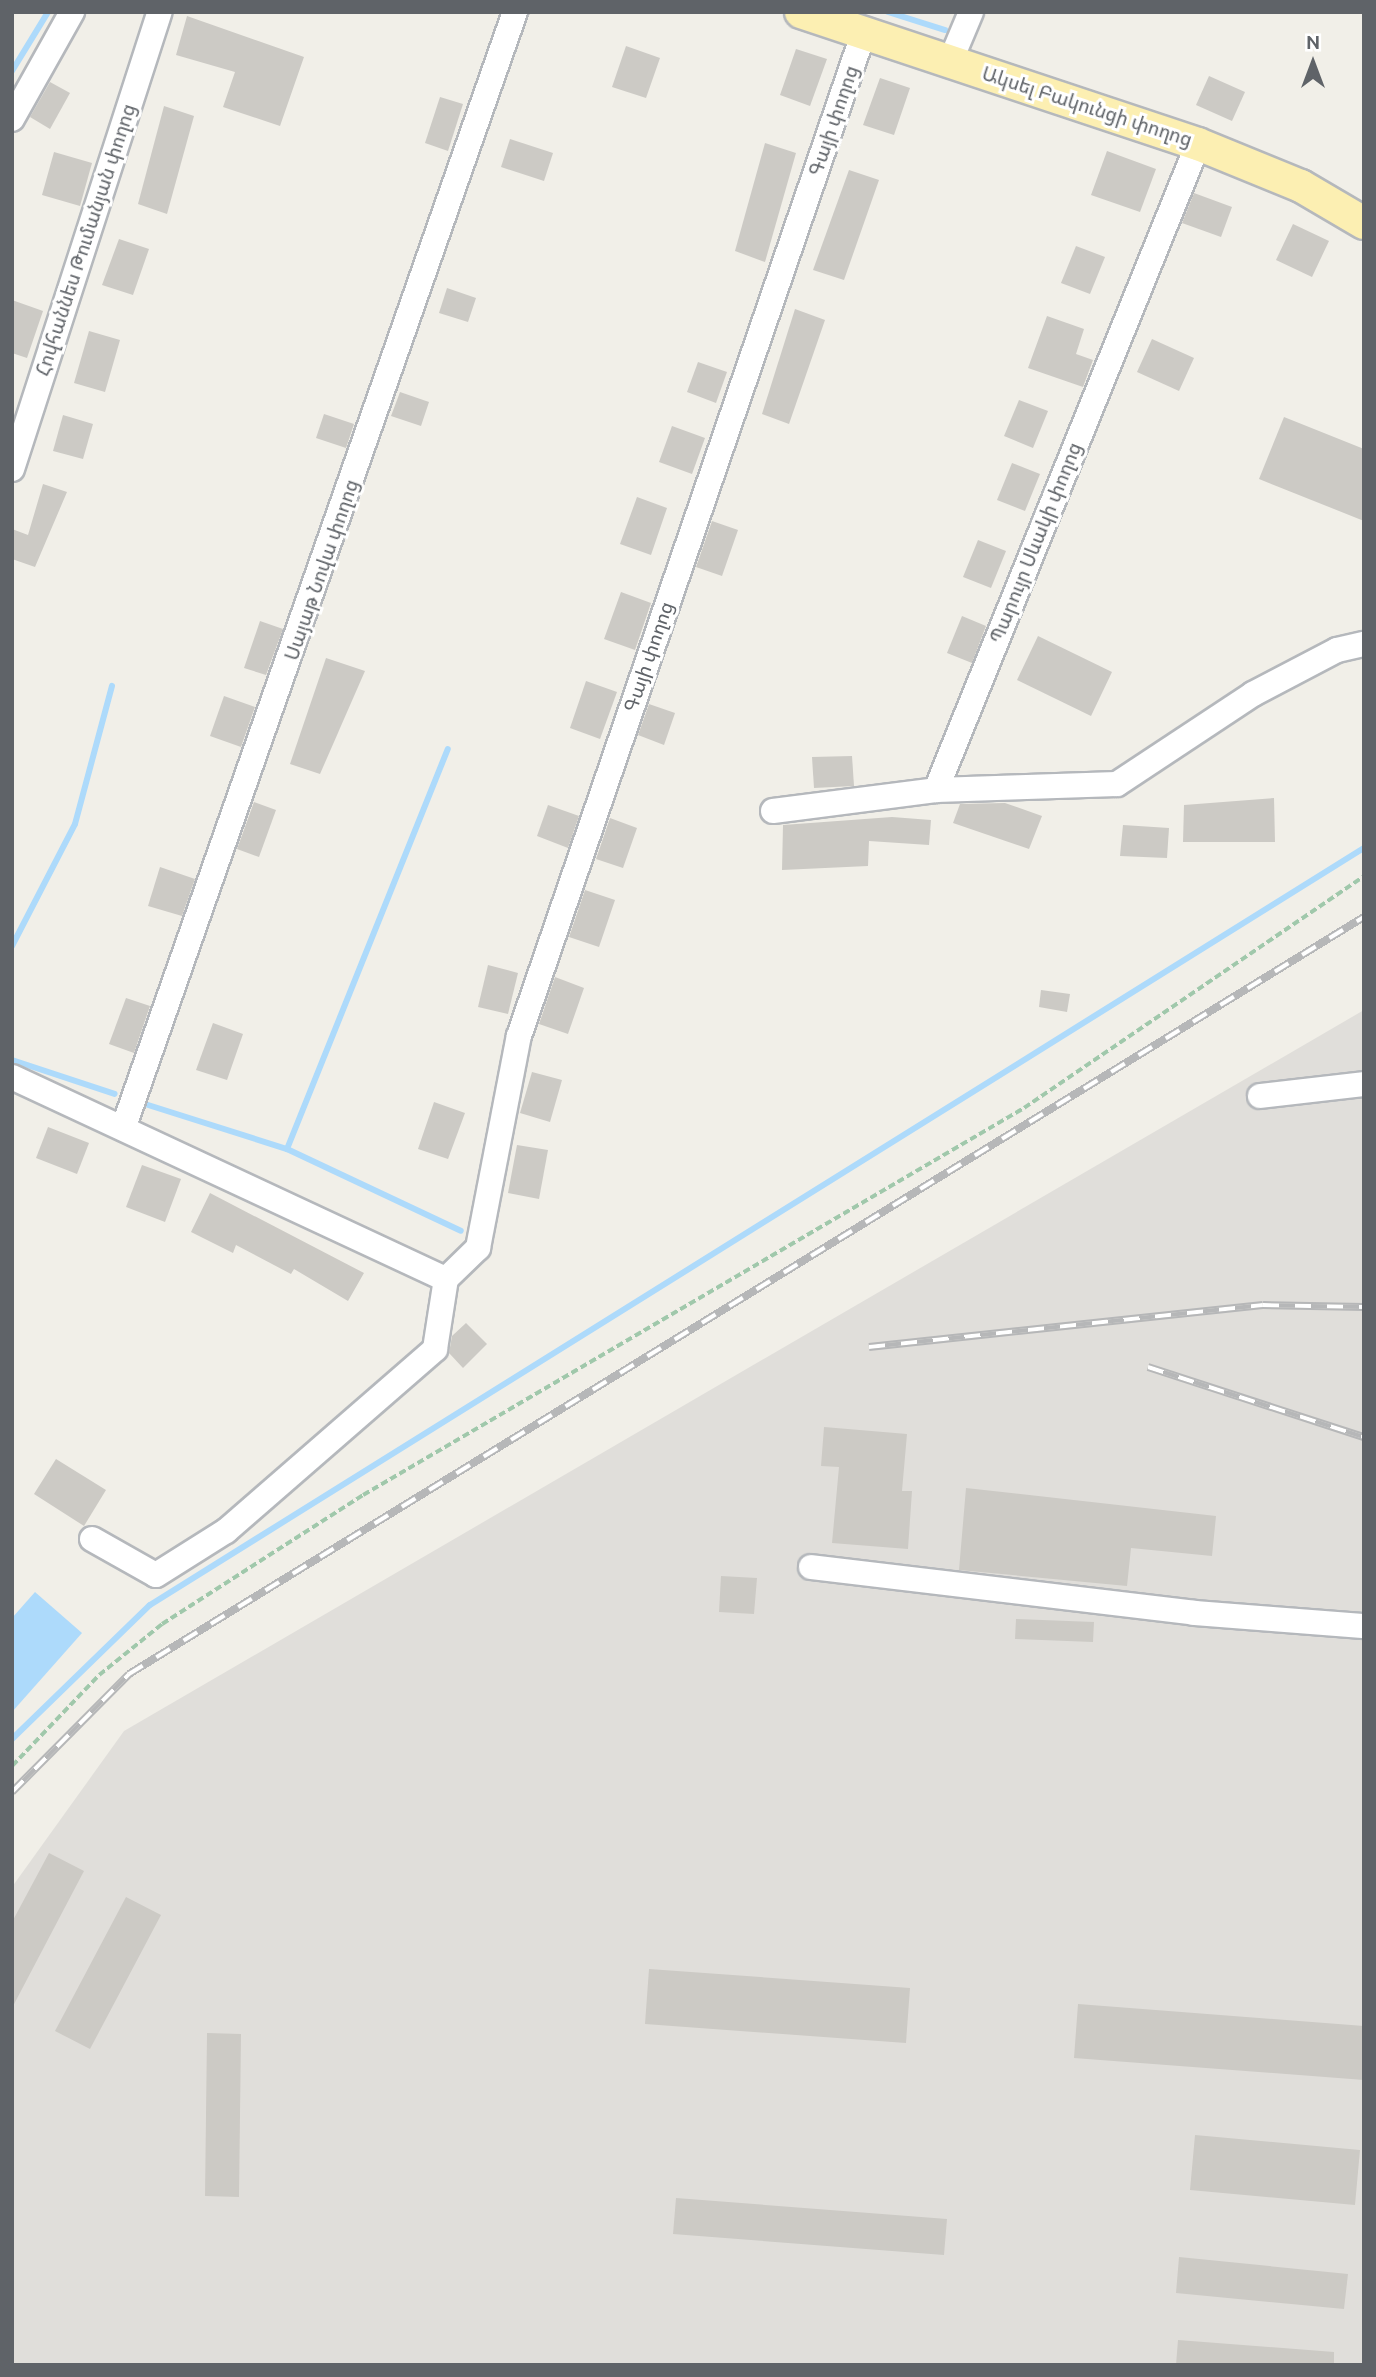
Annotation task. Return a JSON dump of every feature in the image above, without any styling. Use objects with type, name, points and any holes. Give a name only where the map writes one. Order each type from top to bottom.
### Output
[{"type":"main road","name":"Ակսել Բակունցի փողոց","points":[[801,12],[1198,144],[1301,187],[1364,223]]},
{"type":"street","points":[[15,105],[72,12]]},
{"type":"street","name":"Հովհաննես Թումանյան փողոց","points":[[12,469],[160,12]]},
{"type":"street","name":"Սայաթ Նովա փողոց","points":[[124,1126],[515,12]]},
{"type":"street","points":[[950,62],[971,12]]},
{"type":"street","name":"Գայի փողոց","points":[[446,1279],[478,1248],[519,1036],[864,32]]},
{"type":"street","name":"Պարույր Սևակի փողոց","points":[[936,790],[1198,144]]},
{"type":"street","points":[[773,811],[936,790],[1117,784],[1254,694],[1338,650],[1364,644]]},
{"type":"street","points":[[12,1077],[124,1126],[446,1279],[435,1349],[226,1531],[156,1575],[92,1539]]},
{"type":"street","points":[[1261,1096],[1364,1084]]},
{"type":"street","points":[[811,1567],[1194,1613],[1364,1626]]},
{"type":"path","points":[[12,1766],[99,1675],[162,1624],[363,1495],[1024,1108],[1364,876]]},
{"type":"shaded area","points":[[1364,1010],[1364,2365],[12,2365],[12,1887],[124,1731]]},
{"type":"water","points":[[35,1592],[82,1633],[12,1712],[12,1618]]},
{"type":"building","points":[[187,16],[304,57],[280,126],[223,107],[235,72],[176,55]]},
{"type":"building","points":[[626,46],[660,58],[646,98],[612,87]]},
{"type":"building","points":[[796,49],[827,59],[810,106],[780,95]]},
{"type":"building","points":[[1209,76],[1245,92],[1232,121],[1196,105]]},
{"type":"building","points":[[880,78],[910,88],[894,135],[863,125]]},
{"type":"building","points":[[50,82],[70,93],[50,129],[30,117]]},
{"type":"building","points":[[440,97],[463,104],[448,151],[425,143]]},
{"type":"building","points":[[164,106],[194,116],[167,214],[138,204]]},
{"type":"building","points":[[510,139],[553,153],[544,181],[501,167]]},
{"type":"building","points":[[765,143],[796,153],[765,262],[735,251]]},
{"type":"building","points":[[1107,151],[1156,169],[1140,212],[1091,195]]},
{"type":"building","points":[[54,152],[92,163],[80,206],[42,195]]},
{"type":"building","points":[[849,170],[879,180],[844,280],[813,270]]},
{"type":"building","points":[[1194,193],[1232,207],[1221,237],[1182,223]]},
{"type":"building","points":[[1293,224],[1329,241],[1312,277],[1276,260]]},
{"type":"building","points":[[119,239],[149,249],[133,295],[102,285]]},
{"type":"building","points":[[1076,246],[1105,257],[1090,294],[1061,283]]},
{"type":"building","points":[[447,288],[476,298],[468,322],[439,313]]},
{"type":"building","points":[[12,300],[43,311],[27,358],[12,353]]},
{"type":"building","points":[[795,309],[825,320],[789,424],[762,414]]},
{"type":"building","points":[[1047,316],[1084,329],[1076,354],[1093,360],[1083,387],[1028,368]]},
{"type":"building","points":[[89,331],[120,340],[105,392],[74,383]]},
{"type":"building","points":[[1152,339],[1194,358],[1179,391],[1137,372]]},
{"type":"building","points":[[698,362],[727,372],[716,403],[687,392]]},
{"type":"building","points":[[400,392],[429,402],[421,426],[391,416]]},
{"type":"building","points":[[1019,400],[1048,411],[1033,448],[1004,436]]},
{"type":"building","points":[[324,414],[354,424],[346,448],[316,438]]},
{"type":"building","points":[[63,415],[93,424],[83,459],[53,451]]},
{"type":"building","points":[[1284,417],[1364,449],[1364,521],[1259,479]]},
{"type":"building","points":[[672,426],[705,438],[692,474],[659,462]]},
{"type":"building","points":[[1012,463],[1040,474],[1025,511],[997,500]]},
{"type":"building","points":[[43,484],[67,492],[35,567],[12,559],[12,529],[28,535]]},
{"type":"building","points":[[637,497],[667,508],[651,555],[620,544]]},
{"type":"building","points":[[712,521],[738,530],[722,576],[696,567]]},
{"type":"building","points":[[978,540],[1006,551],[991,588],[963,577]]},
{"type":"building","points":[[621,592],[651,603],[635,650],[604,639]]},
{"type":"building","points":[[962,616],[986,626],[972,663],[947,653]]},
{"type":"building","points":[[260,621],[283,629],[266,675],[244,668]]},
{"type":"building","points":[[1038,636],[1112,672],[1091,716],[1017,680]]},
{"type":"building","points":[[326,658],[365,671],[320,774],[290,764]]},
{"type":"building","points":[[586,681],[617,692],[600,739],[570,728]]},
{"type":"building","points":[[224,696],[255,707],[241,747],[210,736]]},
{"type":"building","points":[[649,704],[675,713],[664,745],[638,735]]},
{"type":"building","points":[[852,756],[854,786],[814,788],[812,757]]},
{"type":"building","points":[[1274,798],[1275,842],[1183,842],[1184,805]]},
{"type":"building","points":[[254,802],[276,810],[259,857],[237,849]]},
{"type":"building","points":[[1005,803],[1042,816],[1029,849],[953,823],[960,804]]},
{"type":"building","points":[[548,805],[579,816],[568,848],[537,836]]},
{"type":"building","points":[[892,817],[931,820],[929,845],[869,841],[868,866],[782,870],[783,825]]},
{"type":"building","points":[[610,818],[637,828],[623,868],[596,859]]},
{"type":"building","points":[[1123,825],[1169,828],[1167,858],[1120,856]]},
{"type":"building","points":[[160,867],[195,879],[182,916],[148,906]]},
{"type":"building","points":[[585,890],[615,900],[599,947],[569,937]]},
{"type":"building","points":[[488,965],[518,973],[508,1014],[478,1007]]},
{"type":"building","points":[[555,977],[584,988],[568,1034],[539,1024]]},
{"type":"building","points":[[1041,990],[1070,994],[1067,1012],[1039,1007]]},
{"type":"building","points":[[126,998],[150,1006],[134,1053],[109,1044]]},
{"type":"building","points":[[213,1023],[243,1034],[227,1080],[196,1070]]},
{"type":"building","points":[[532,1072],[562,1080],[550,1122],[520,1113]]},
{"type":"building","points":[[434,1102],[465,1113],[448,1159],[418,1149]]},
{"type":"building","points":[[48,1127],[89,1143],[77,1174],[36,1158]]},
{"type":"building","points":[[517,1145],[548,1150],[539,1199],[508,1193]]},
{"type":"building","points":[[142,1165],[181,1179],[165,1222],[126,1207]]},
{"type":"building","points":[[210,1193],[364,1273],[348,1301],[294,1269],[291,1274],[236,1245],[233,1253],[191,1232]]},
{"type":"building","points":[[466,1323],[487,1344],[463,1368],[449,1353],[452,1336]]},
{"type":"building","points":[[824,1427],[907,1434],[902,1491],[912,1491],[908,1549],[832,1543],[839,1467],[821,1466]]},
{"type":"building","points":[[56,1459],[106,1490],[84,1526],[34,1494]]},
{"type":"building","points":[[966,1488],[1216,1516],[1212,1556],[1131,1548],[1127,1586],[959,1570]]},
{"type":"building","points":[[721,1576],[757,1578],[754,1614],[719,1612]]},
{"type":"building","points":[[1016,1619],[1094,1622],[1093,1642],[1015,1639]]},
{"type":"building","points":[[49,1853],[84,1871],[12,2008],[12,1922]]},
{"type":"building","points":[[126,1897],[161,1915],[90,2049],[55,2031]]},
{"type":"building","points":[[649,1969],[910,1988],[906,2043],[645,2024]]},
{"type":"building","points":[[1078,2004],[1364,2026],[1364,2080],[1074,2058]]},
{"type":"building","points":[[207,2033],[241,2034],[239,2197],[205,2196]]},
{"type":"building","points":[[1195,2135],[1360,2150],[1355,2205],[1190,2190]]},
{"type":"building","points":[[676,2198],[947,2219],[944,2255],[673,2234]]},
{"type":"building","points":[[1179,2257],[1348,2274],[1344,2309],[1176,2293]]},
{"type":"building","points":[[1178,2340],[1334,2352],[1334,2365],[1176,2365]]},
{"type":"waterway","points":[[12,71],[48,12]]},
{"type":"waterway","points":[[888,12],[945,30]]},
{"type":"waterway","points":[[12,946],[75,824],[112,686]]},
{"type":"waterway","points":[[287,1149],[448,749]]},
{"type":"waterway","points":[[12,1739],[150,1605],[1364,848]]},
{"type":"waterway","points":[[12,1060],[115,1094]]},
{"type":"waterway","points":[[145,1104],[287,1149],[461,1231]]},
{"type":"railway","points":[[12,1792],[129,1674],[1364,917]]},
{"type":"railway","points":[[869,1347],[1263,1305],[1364,1307]]},
{"type":"railway","points":[[1148,1367],[1364,1437]]}]
